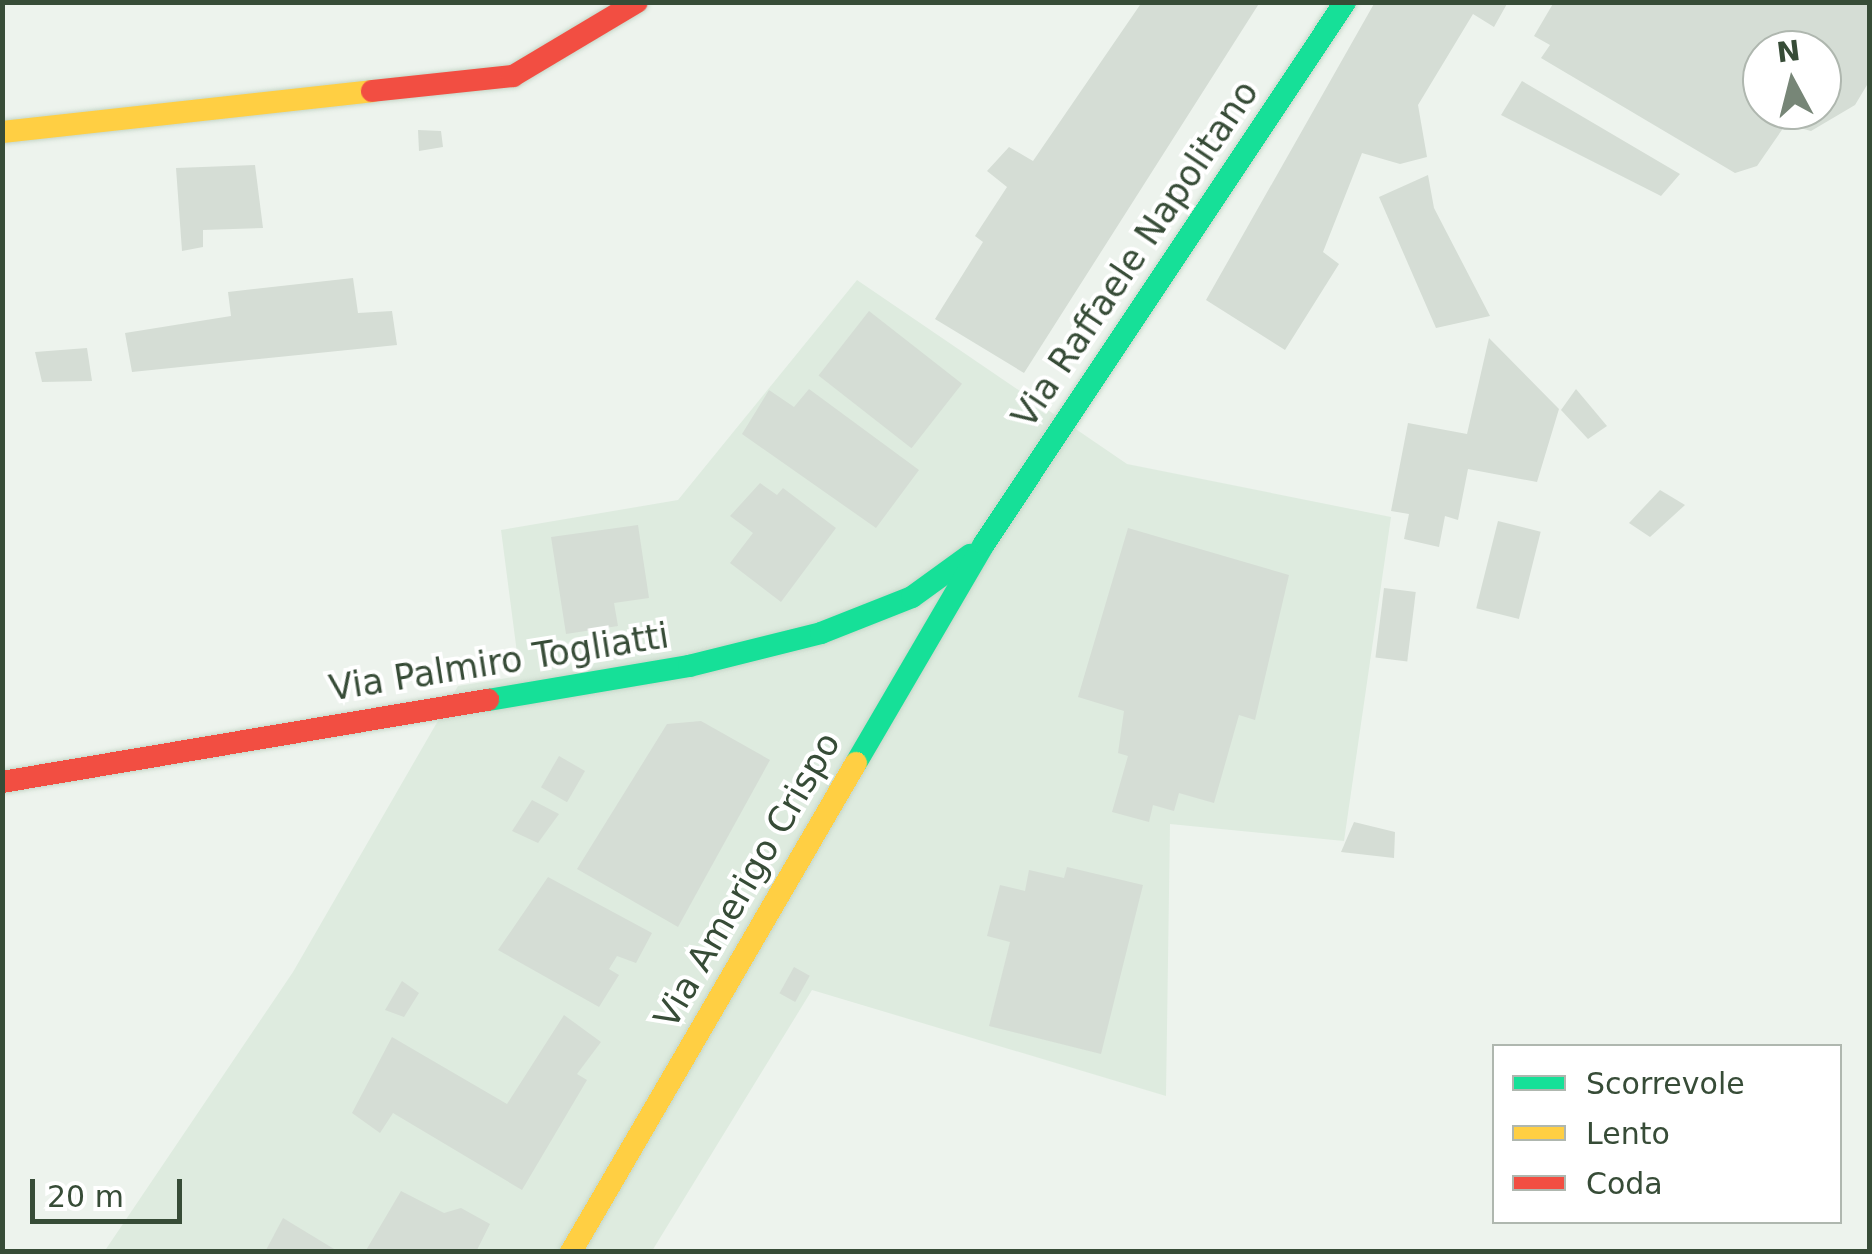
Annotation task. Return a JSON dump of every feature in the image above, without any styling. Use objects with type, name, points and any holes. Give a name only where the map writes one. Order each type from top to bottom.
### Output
[{"type":"street","points":[[2,132],[513,76],[637,2]]},
{"type":"street","name":"Via Raffaele Napolitano","points":[[984,544],[1345,2]]},
{"type":"street","name":"Via Palmiro Togliatti","points":[[2,782],[689,666],[821,633],[912,597],[984,544]]},
{"type":"street","name":"Via Amerigo Crispo","points":[[571,1252],[984,544]]},
{"type":"shaded area","points":[[857,280],[1127,464],[1391,517],[1344,841],[1170,824],[1166,1096],[812,990],[652,1251],[104,1252],[293,972],[458,686],[520,676],[501,530],[678,500]]},
{"type":"building","points":[[1142,2],[1260,2],[1024,373],[935,319],[983,242],[975,236],[1007,187],[987,171],[1009,147],[1033,161]]},
{"type":"building","points":[[1375,2],[1508,2],[1494,27],[1473,14],[1418,105],[1427,157],[1400,164],[1362,153],[1323,252],[1339,264],[1285,350],[1206,300]]},
{"type":"building","points":[[1554,2],[1870,2],[1870,80],[1855,105],[1842,113],[1842,30],[1742,30],[1742,130],[1782,130],[1757,166],[1735,173],[1541,58],[1550,45],[1534,36]]},
{"type":"building","points":[[1522,81],[1680,174],[1661,196],[1501,115]]},
{"type":"building","points":[[418,130],[441,131],[443,147],[419,151]]},
{"type":"building","points":[[255,165],[263,228],[203,230],[203,247],[182,251],[176,168]]},
{"type":"building","points":[[1428,175],[1434,208],[1490,316],[1436,328],[1379,197]]},
{"type":"building","points":[[353,278],[358,313],[392,311],[397,345],[132,372],[125,333],[231,316],[228,292]]},
{"type":"building","points":[[869,311],[962,384],[912,448],[819,376]]},
{"type":"building","points":[[1489,338],[1559,409],[1537,482],[1468,469],[1458,520],[1445,516],[1439,547],[1404,539],[1409,514],[1391,511],[1408,423],[1467,434]]},
{"type":"building","points":[[87,348],[92,381],[42,382],[35,352]]},
{"type":"building","points":[[809,389],[919,470],[876,528],[742,434],[769,390],[794,407]]},
{"type":"building","points":[[1576,389],[1607,426],[1588,439],[1561,410]]},
{"type":"building","points":[[760,483],[777,495],[783,488],[836,528],[781,602],[730,563],[753,533],[730,516]]},
{"type":"building","points":[[1660,490],[1685,505],[1650,537],[1629,523]]},
{"type":"building","points":[[1498,521],[1541,532],[1519,619],[1476,608]]},
{"type":"building","points":[[638,525],[649,598],[614,603],[618,626],[566,634],[551,537]]},
{"type":"building","points":[[1128,528],[1289,575],[1255,720],[1239,715],[1214,803],[1179,793],[1174,811],[1153,805],[1149,822],[1112,812],[1128,756],[1118,753],[1124,711],[1078,697]]},
{"type":"building","points":[[1384,588],[1416,592],[1407,661],[1375,657]]},
{"type":"building","points":[[701,721],[770,760],[678,927],[577,869],[667,724]]},
{"type":"building","points":[[559,756],[585,771],[567,802],[541,787]]},
{"type":"building","points":[[532,800],[559,814],[538,843],[512,831]]},
{"type":"building","points":[[1354,822],[1395,832],[1394,858],[1341,852]]},
{"type":"building","points":[[1067,867],[1143,885],[1101,1054],[989,1026],[1010,942],[987,936],[1000,885],[1025,891],[1029,870],[1064,878]]},
{"type":"building","points":[[548,877],[652,933],[636,963],[617,956],[609,969],[619,975],[599,1007],[498,950]]},
{"type":"building","points":[[794,967],[810,976],[795,1002],[779,993]]},
{"type":"building","points":[[402,981],[419,993],[404,1017],[385,1010]]},
{"type":"building","points":[[564,1015],[601,1042],[577,1074],[587,1080],[522,1190],[393,1113],[380,1133],[352,1113],[392,1037],[507,1104]]},
{"type":"building","points":[[401,1191],[444,1213],[461,1208],[490,1224],[476,1252],[365,1252]]},
{"type":"building","points":[[283,1218],[339,1252],[265,1252]]},
{"type":"traffic: fast","points":[[856,763],[984,544],[1345,2]]},
{"type":"traffic: fast","points":[[488,700],[689,666],[821,633],[912,597],[970,555]]},
{"type":"traffic: slow","points":[[2,132],[372,91]]},
{"type":"traffic: slow","points":[[571,1252],[856,763]]},
{"type":"traffic: jam","points":[[372,91],[513,76],[637,2]]},
{"type":"traffic: jam","points":[[2,782],[488,700]]}]
